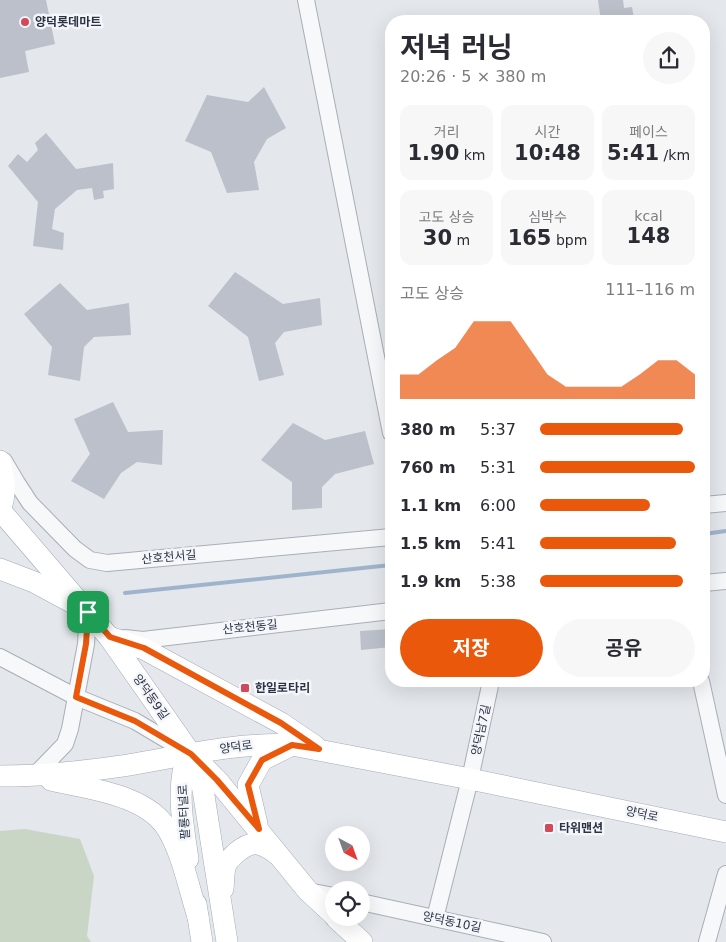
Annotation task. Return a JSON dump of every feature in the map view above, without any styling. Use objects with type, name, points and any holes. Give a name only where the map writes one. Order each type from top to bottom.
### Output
[{"type":"main road","points":[[0,461],[4,501],[0,510]]},
{"type":"main road","name":"양덕동9길","points":[[0,510],[110,637],[191,754],[217,780],[259,829],[308,891],[325,907]]},
{"type":"main road","points":[[0,569],[34,582],[85,609]]},
{"type":"main road","points":[[110,637],[144,648],[281,723],[319,749]]},
{"type":"main road","name":"양덕로","points":[[0,776],[34,776],[121,766],[263,744],[292,745],[470,779],[726,832]]},
{"type":"main road","points":[[259,829],[248,785],[262,760],[292,745]]},
{"type":"main road","name":"팔룡터널로","points":[[191,754],[183,771],[183,813],[202,942]]},
{"type":"main road","name":"팔룡터널로","points":[[191,754],[200,774],[227,942]]},
{"type":"main road","points":[[34,776],[115,795],[150,810],[168,830],[184,870],[198,917]]},
{"type":"main road","points":[[224,919],[224,872],[231,857],[250,844],[258,843],[268,847],[282,858]]},
{"type":"main road","name":"양덕동9길","points":[[345,926],[362,942]]},
{"type":"street","points":[[306,0],[385,402]]},
{"type":"street","name":"산호천서길","points":[[0,452],[16,483],[30,503],[79,554],[96,562],[385,538]]},
{"type":"street","points":[[710,504],[726,503]]},
{"type":"street","points":[[710,582],[726,581]]},
{"type":"street","points":[[34,776],[65,744],[70,729],[86,644],[85,609]]},
{"type":"street","name":"산호천동길","points":[[110,637],[143,640],[385,612]]},
{"type":"street","points":[[0,657],[76,697],[135,721],[191,754]]},
{"type":"street","name":"양덕남7길","points":[[470,779],[490,687]]},
{"type":"street","points":[[702,687],[726,795]]},
{"type":"street","points":[[435,918],[470,779]]},
{"type":"street","points":[[707,942],[726,874]]},
{"type":"street","points":[[308,891],[325,894]]},
{"type":"street","name":"양덕동10길","points":[[370,904],[543,942]]},
{"type":"green space","points":[[25,829],[80,839],[94,876],[87,936],[91,942],[0,942],[0,831]]},
{"type":"building","name":"양덕롯데마트","points":[[0,0],[46,0],[55,44],[25,51],[29,72],[0,78]]},
{"type":"building","points":[[598,0],[623,0],[624,8],[632,7],[633,15],[600,15]]},
{"type":"building","points":[[264,87],[286,128],[267,139],[254,162],[259,190],[227,193],[211,152],[185,141],[207,95],[248,102]]},
{"type":"building","points":[[46,133],[76,169],[113,163],[114,189],[103,191],[104,198],[94,200],[92,188],[77,190],[55,209],[52,229],[64,233],[63,250],[33,246],[38,202],[8,166],[18,154],[27,162],[38,150],[35,143]]},
{"type":"building","points":[[235,272],[283,304],[320,298],[322,325],[284,332],[275,343],[284,375],[259,381],[248,337],[208,306]]},
{"type":"building","points":[[60,283],[87,310],[129,303],[131,335],[94,337],[84,347],[80,381],[48,375],[52,347],[24,314]]},
{"type":"building","points":[[113,402],[128,432],[163,430],[162,465],[137,462],[121,473],[104,499],[71,481],[90,454],[74,419]]},
{"type":"building","points":[[293,423],[325,440],[365,431],[374,464],[335,474],[322,487],[322,508],[292,510],[292,482],[261,460]]},
{"type":"building","points":[[385,629],[385,648],[361,650],[360,631]]},
{"type":"waterway","points":[[710,533],[726,531]]},
{"type":"waterway","points":[[125,593],[385,566]]},
{"type":"place","name":"양덕롯데마트","points":[[25,22]]},
{"type":"place","name":"한일로타리","points":[[245,688]]},
{"type":"place","name":"타워맨션","points":[[549,828]]},
{"type":"route","points":[[88,612],[110,637],[144,648],[281,723],[319,749],[292,745],[262,760],[248,785],[259,829],[217,780],[191,754],[135,721],[76,697],[86,644],[88,612]]}]
